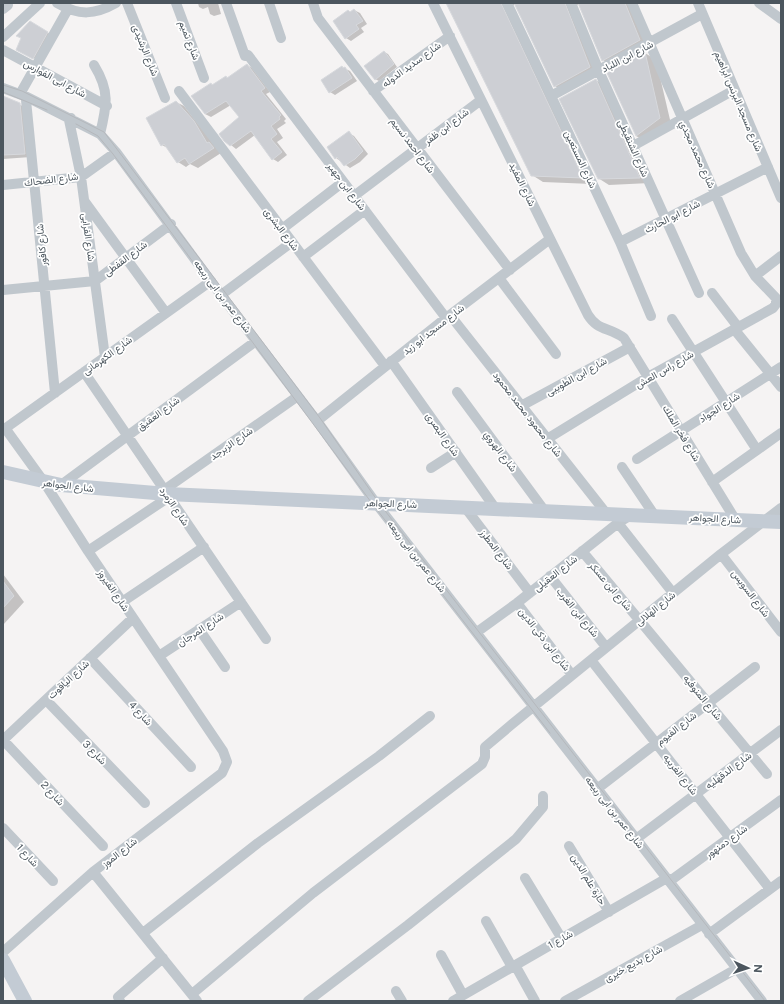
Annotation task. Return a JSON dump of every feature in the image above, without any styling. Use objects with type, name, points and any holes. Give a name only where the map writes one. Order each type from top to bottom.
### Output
[{"type":"main road","name":"شارع الجواهر","points":[[3,472],[61,485],[167,494],[464,506],[781,522]]},
{"type":"main road","points":[[3,960],[26,1001]]},
{"type":"street","points":[[3,37],[40,3]]},
{"type":"street","points":[[57,3],[68,9],[89,13],[102,11],[116,3]]},
{"type":"street","points":[[85,3],[89,13]]},
{"type":"street","name":"شارع الرشيدى","points":[[127,3],[165,98]]},
{"type":"street","name":"شارع تميم","points":[[176,3],[204,78]]},
{"type":"street","name":"شارع ابن جهير","points":[[226,3],[247,56],[448,317]]},
{"type":"street","points":[[269,3],[281,38]]},
{"type":"street","name":"شارع احمد نسيم","points":[[313,3],[318,18],[416,149],[510,270]]},
{"type":"street","name":"شارع المفيد","points":[[434,3],[550,239],[594,324],[615,331],[624,338],[630,347]]},
{"type":"street","name":"شارع المستعين","points":[[507,3],[620,242],[651,316]]},
{"type":"street","name":"شارع الشنقيطى","points":[[571,3],[599,71],[699,293]]},
{"type":"street","name":"شارع محمد مجدي","points":[[632,3],[648,44],[742,253],[755,276],[776,298]]},
{"type":"street","name":"شارع مسجد البرنس ابراهيم","points":[[698,3],[781,198]]},
{"type":"street","points":[[759,3],[781,19]]},
{"type":"street","points":[[24,96],[35,67],[68,9]]},
{"type":"street","name":"شارع ابن اللباد","points":[[551,96],[702,14]]},
{"type":"street","name":"شارع سديد الدوله","points":[[373,91],[450,36]]},
{"type":"street","name":"شارع ابى الفوارس","points":[[3,50],[106,106]]},
{"type":"street","points":[[94,65],[101,77],[106,91],[106,106],[100,134]]},
{"type":"street","name":"شارع عمر بن ابى ربيعه","points":[[3,88],[71,118],[100,134],[116,152],[221,295],[317,421],[375,502],[477,632],[532,708],[669,880],[702,925],[762,1001]]},
{"type":"street","points":[[633,146],[734,90]]},
{"type":"street","name":"شارع البشرى","points":[[178,91],[303,257],[388,364]]},
{"type":"street","name":"شارع كافور","points":[[24,96],[26,100],[35,182],[55,393]]},
{"type":"street","name":"شارع ابن ظفر","points":[[354,196],[481,100]]},
{"type":"street","name":"شارع الفرابى","points":[[71,118],[70,120],[81,177],[105,356]]},
{"type":"street","name":"شارع الضحاك","points":[[3,185],[81,177],[116,152]]},
{"type":"street","name":"شارع ابو الحارث","points":[[620,242],[768,167]]},
{"type":"street","points":[[282,229],[344,182]]},
{"type":"street","points":[[84,200],[166,313]]},
{"type":"street","points":[[303,257],[365,210]]},
{"type":"street","name":"شارع القفطى","points":[[3,290],[95,281],[170,224]]},
{"type":"street","name":"شارع مسجد ابو زيد","points":[[317,421],[448,317],[550,239]]},
{"type":"street","points":[[221,295],[292,242]]},
{"type":"street","points":[[755,276],[781,256]]},
{"type":"street","points":[[499,278],[556,354]]},
{"type":"street","name":"شارع الكهرمانى","points":[[4,429],[211,281]]},
{"type":"street","points":[[712,293],[736,328],[781,387]]},
{"type":"street","name":"شارع راس العش","points":[[547,439],[648,377],[773,308],[776,304],[776,298]]},
{"type":"street","name":"شارع محمود محمد محمود","points":[[448,317],[606,513]]},
{"type":"street","points":[[672,319],[757,450]]},
{"type":"street","name":"شارع العقيق","points":[[61,485],[256,341]]},
{"type":"street","name":"شارع فخر الملك","points":[[630,347],[735,519]]},
{"type":"street","name":"شارع ابن الطويبى","points":[[521,406],[630,347]]},
{"type":"street","name":"شارع البصرى","points":[[388,364],[456,452],[495,508]]},
{"type":"street","name":"شارع الجواد","points":[[637,459],[781,367]]},
{"type":"street","name":"شارع الزمرد","points":[[84,372],[266,639]]},
{"type":"street","name":"شارع الهروي","points":[[457,392],[544,510]]},
{"type":"street","name":"شارع الزبرجد","points":[[88,551],[298,396]]},
{"type":"street","name":"شارع الفيروز","points":[[4,429],[44,482],[122,602],[224,751]]},
{"type":"street","points":[[712,482],[781,433]]},
{"type":"street","points":[[431,468],[456,452]]},
{"type":"street","points":[[622,467],[655,516]]},
{"type":"street","name":"شارع المطرز","points":[[464,506],[530,593]]},
{"type":"street","name":"شارع الهلالى","points":[[194,997],[313,893],[482,764],[485,757],[485,747],[572,674],[721,554],[781,508]]},
{"type":"street","name":"شارع العقيلى","points":[[477,632],[530,593],[618,523],[632,514]]},
{"type":"street","points":[[618,523],[673,593]]},
{"type":"street","points":[[122,602],[204,548]]},
{"type":"street","name":"شارع ابن عسكر","points":[[582,551],[640,620]]},
{"type":"street","name":"شارع السويس","points":[[721,554],[781,632]]},
{"type":"street","name":"شارع ابن الغرب","points":[[550,576],[606,647]]},
{"type":"street","name":"شارع المرجان","points":[[159,656],[241,602]]},
{"type":"street","name":"شارع ابن ذكى الدين","points":[[517,603],[572,674]]},
{"type":"street","name":"شارع الياقوت","points":[[3,740],[133,618]]},
{"type":"street","name":"شارع المنوفيه","points":[[640,620],[767,774]]},
{"type":"street","points":[[199,629],[225,667]]},
{"type":"street","name":"شارع 4","points":[[90,658],[191,768]]},
{"type":"street","name":"شارع الغربيه","points":[[591,660],[770,889]]},
{"type":"street","name":"شارع الفيوم","points":[[597,789],[755,667]]},
{"type":"street","name":"شارع 3","points":[[46,700],[145,803]]},
{"type":"street","points":[[143,932],[258,843],[379,756],[430,716]]},
{"type":"street","name":"شارع الدقهليه","points":[[636,839],[781,730]]},
{"type":"street","name":"شارع 2","points":[[3,740],[103,846]]},
{"type":"street","name":"شارع الموز","points":[[3,952],[93,872],[222,773],[227,762],[224,751]]},
{"type":"street","points":[[308,1001],[516,840],[543,807],[543,796]]},
{"type":"street","name":"شارع دمنهور","points":[[669,880],[781,800]]},
{"type":"street","name":"شارع 1","points":[[3,828],[53,881]]},
{"type":"street","name":"حارة علم الدين","points":[[569,846],[608,912]]},
{"type":"street","points":[[93,872],[194,997]]},
{"type":"street","points":[[525,878],[562,939]]},
{"type":"street","name":"شارع 1","points":[[453,1001],[608,912],[669,880]]},
{"type":"street","points":[[709,934],[781,881]]},
{"type":"street","points":[[486,921],[535,1001]]},
{"type":"street","name":"شارع بديع خيرى","points":[[565,1001],[702,925]]},
{"type":"street","points":[[441,956],[463,995]]},
{"type":"street","points":[[117,1000],[163,958]]},
{"type":"street","points":[[680,1001],[736,969]]},
{"type":"street","points":[[396,991],[402,1001]]},
{"type":"building","points":[[446,3],[501,3],[583,178],[531,176]]},
{"type":"building","points":[[514,3],[565,3],[590,67],[554,87]]},
{"type":"building","points":[[578,3],[625,3],[640,40],[602,61]]},
{"type":"building","points":[[354,9],[363,21],[356,25],[359,29],[345,39],[333,21],[348,10],[350,12]]},
{"type":"building","points":[[30,21],[48,32],[33,59],[16,50],[21,38],[16,36]]},
{"type":"building","points":[[384,51],[394,64],[375,80],[364,66]]},
{"type":"building","points":[[645,52],[660,118],[636,136],[607,73]]},
{"type":"building","points":[[247,64],[265,88],[261,91],[281,115],[279,117],[280,119],[271,126],[277,134],[271,139],[282,152],[272,160],[251,131],[230,146],[224,141],[219,134],[239,117],[226,101],[205,114],[191,96],[211,83],[212,85],[226,76],[227,78]]},
{"type":"building","points":[[342,66],[343,68],[345,67],[352,78],[329,93],[321,80]]},
{"type":"building","points":[[596,79],[640,178],[598,179],[559,99]]},
{"type":"building","points":[[3,96],[20,103],[25,154],[3,155]]},
{"type":"building","points":[[176,101],[194,121],[207,143],[209,142],[214,148],[189,164],[185,158],[177,163],[164,144],[161,146],[146,118]]},
{"type":"building","points":[[349,131],[363,151],[355,159],[344,166],[337,157],[335,159],[327,147]]},
{"type":"building","points":[[3,581],[14,596],[3,608]]},
{"type":"tram line","points":[[3,85],[22,91],[104,132],[320,418],[379,503],[765,1001]]},
{"type":"tram line","points":[[3,92],[47,110]]},
{"type":"tram line","points":[[76,124],[98,136],[113,154],[371,502],[550,733]]}]
